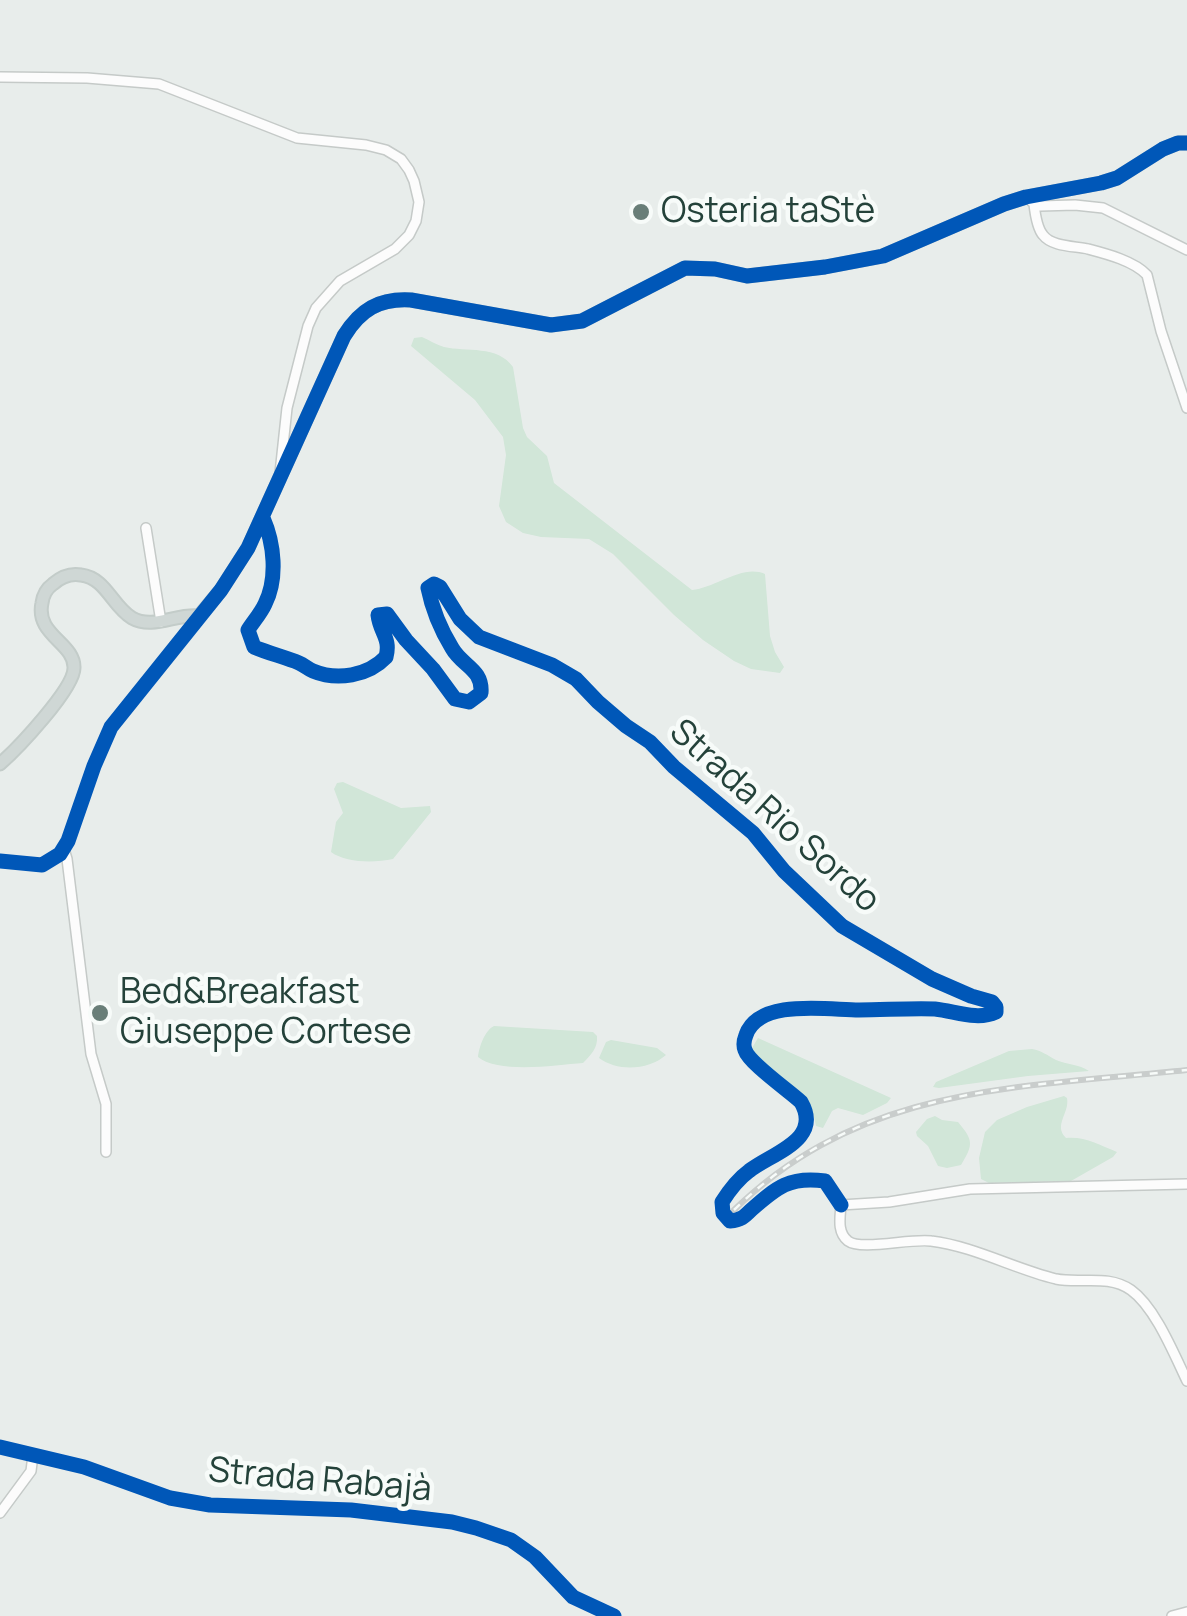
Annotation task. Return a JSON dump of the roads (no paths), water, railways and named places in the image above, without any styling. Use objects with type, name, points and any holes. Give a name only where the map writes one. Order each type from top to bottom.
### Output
[{"type":"main road","points":[[0,764],[32,733],[74,671],[71,656],[48,631],[41,610],[47,589],[55,581],[76,574],[97,580],[133,619],[161,622],[199,616],[236,569],[344,336],[370,306],[396,299],[422,301],[551,325],[574,323],[684,268],[747,276],[858,262],[902,250],[1004,204],[1101,184],[1163,149],[1178,142],[1187,143]]},
{"type":"street","points":[[0,77],[159,84],[296,138],[386,150],[401,160],[417,191],[416,221],[409,235],[394,249],[340,281],[316,308],[287,408],[280,475]]},
{"type":"street","points":[[1030,200],[1040,206],[1103,208],[1187,250]]},
{"type":"street","points":[[1030,200],[1045,238],[1108,256],[1140,268],[1147,275],[1161,332],[1187,408]]},
{"type":"street","points":[[287,408],[307,417]]},
{"type":"street","points":[[287,408],[298,436]]},
{"type":"street","points":[[284,425],[288,432],[298,436]]},
{"type":"street","name":"Strada Rio Sordo","points":[[262,518],[272,542],[273,560],[266,604],[248,630],[254,647],[314,672],[337,676],[364,673],[386,658],[388,640],[378,615],[387,614],[455,699],[469,702],[481,692],[482,686],[476,672],[455,654],[442,628],[428,588],[434,584],[479,637],[564,670],[626,726],[650,742],[753,833],[784,871],[842,926],[932,979],[992,1002],[996,1012],[991,1016],[940,1010],[808,1008],[773,1012],[751,1025],[744,1042],[749,1058],[800,1102],[808,1122],[789,1146],[740,1178],[722,1202],[723,1214],[730,1221],[739,1220],[780,1186],[806,1178],[825,1180],[841,1205]]},
{"type":"street","points":[[146,528],[161,622]]},
{"type":"street","points":[[0,861],[42,865],[64,849],[111,726],[199,616]]},
{"type":"street","points":[[64,849],[91,1054],[106,1104],[106,1152]]},
{"type":"street","points":[[1187,1184],[970,1189],[841,1205],[841,1230],[856,1245],[930,1240],[1058,1279],[1106,1281],[1126,1287],[1152,1314],[1187,1381]]},
{"type":"street","name":"Strada Rabajà","points":[[0,1448],[84,1467],[170,1498],[210,1505],[351,1510],[476,1528],[511,1540],[535,1557],[572,1596],[614,1616]]},
{"type":"street","points":[[0,1513],[30,1471],[32,1455]]},
{"type":"street","points":[[1172,1616],[1187,1612]]},
{"type":"railway","points":[[734,1210],[784,1169],[836,1138],[890,1115],[1004,1089],[1187,1070]]},
{"type":"place","name":"Osteria taStè","points":[[641,212]]},
{"type":"place","name":"Bed&Breakfast Giuseppe Cortese","points":[[100,1013]]}]
